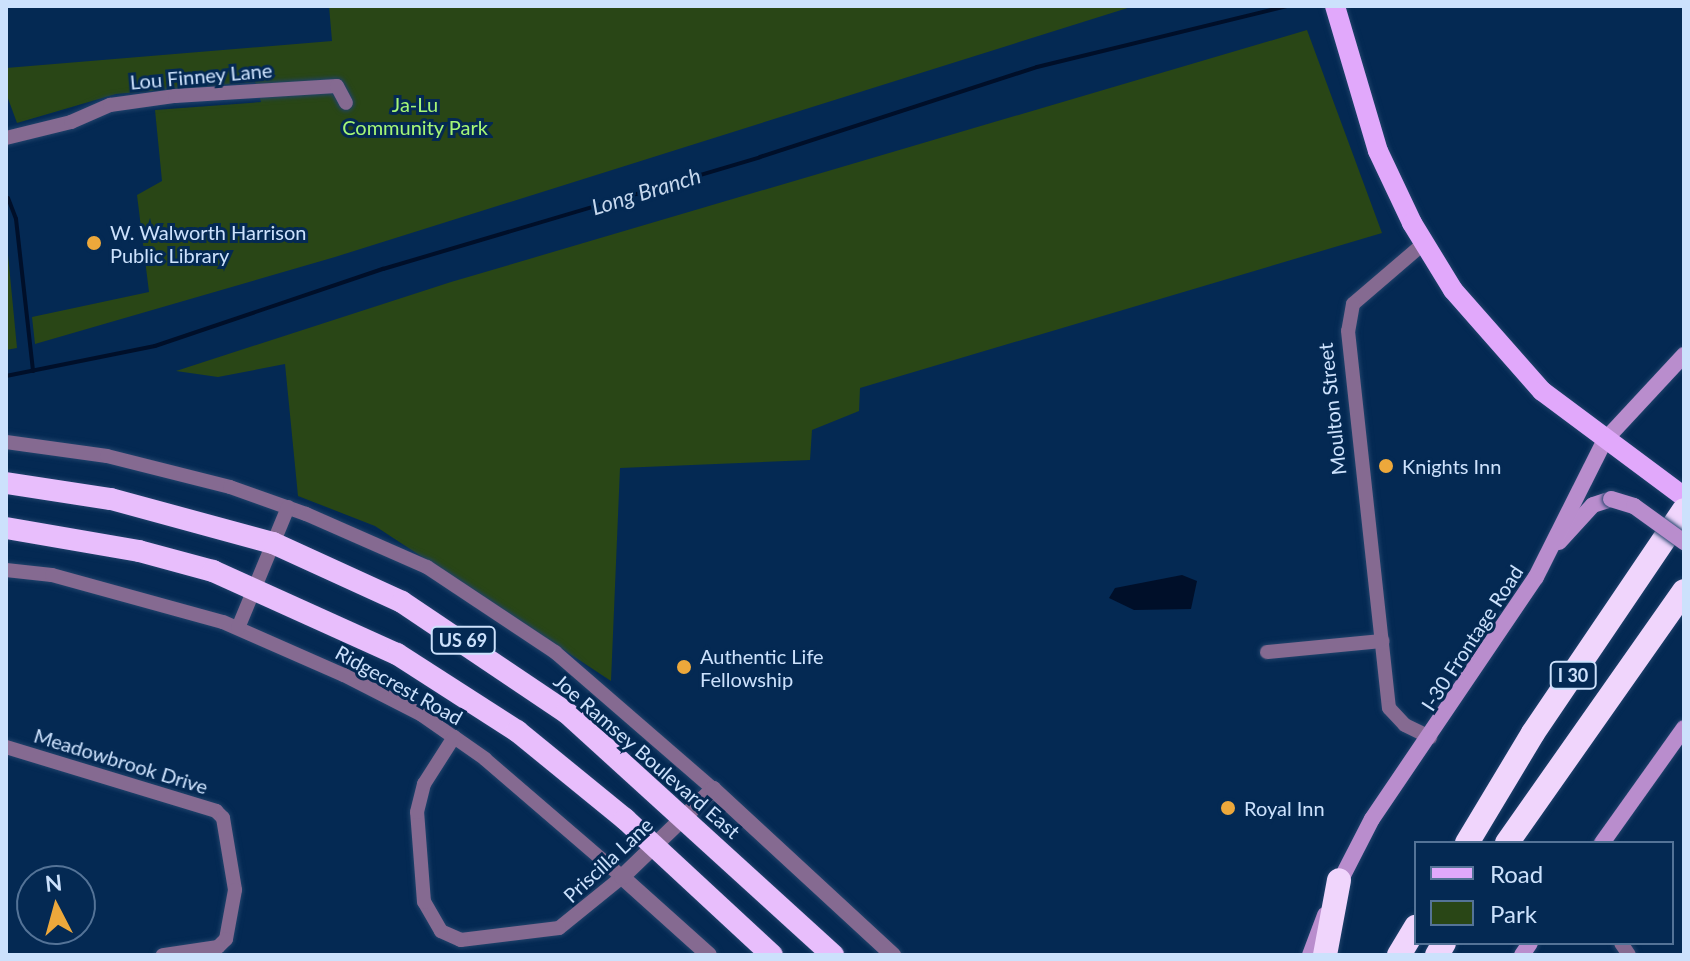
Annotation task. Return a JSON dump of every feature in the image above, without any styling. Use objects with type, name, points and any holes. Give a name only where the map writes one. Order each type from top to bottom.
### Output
[{"type":"highway","name":"Joe Ramsey Boulevard East","points":[[6,483],[111,499],[273,543],[402,602],[506,668],[566,712],[833,955]]},
{"type":"highway","name":"I 30","points":[[1468,841],[1533,733],[1684,510]]},
{"type":"highway","name":"US 69","points":[[6,528],[139,551],[254,587],[397,654],[470,696],[654,846],[772,955]]},
{"type":"highway","name":"I 30","points":[[1508,841],[1684,591]]},
{"type":"highway","points":[[1325,955],[1339,880]]},
{"type":"highway","points":[[1399,955],[1414,930]]},
{"type":"main road","points":[[1335,6],[1343,45],[1378,151],[1423,244],[1491,339],[1542,391],[1684,497]]},
{"type":"main road","name":"I-30 Frontage Road","points":[[1310,955],[1339,880],[1372,819],[1430,737],[1550,553],[1581,481],[1605,440],[1684,355]]},
{"type":"main road","points":[[1550,553],[1593,505],[1611,499],[1634,506],[1684,542]]},
{"type":"main road","points":[[1603,841],[1684,728]]},
{"type":"street","name":"Lou Finney Lane","points":[[6,138],[71,122],[110,105],[173,96],[337,86],[346,103]]},
{"type":"street","name":"Moulton Street","points":[[1423,244],[1353,304],[1348,331],[1389,708],[1405,725],[1430,737]]},
{"type":"street","points":[[6,442],[107,456],[288,507],[403,556],[477,597],[588,678],[893,955]]},
{"type":"street","points":[[238,628],[288,507]]},
{"type":"street","name":"Ridgecrest Road","points":[[6,570],[110,589],[238,628],[344,675],[454,737],[622,877],[709,955]]},
{"type":"street","points":[[1267,652],[1382,641]]},
{"type":"street","name":"Priscilla Lane","points":[[454,737],[424,784],[417,812],[424,902],[441,931],[461,940],[559,928],[622,877],[713,789]]},
{"type":"street","name":"Meadowbrook Drive","points":[[6,747],[216,811],[223,818],[235,890],[226,939],[218,947],[163,955]]},
{"type":"green space","name":"Ja-Lu Community Park","points":[[329,6],[1134,6],[335,257],[35,344],[32,317],[149,292],[137,195],[162,181],[155,110],[261,102],[255,82],[116,94],[17,123],[6,93],[6,68],[332,41]]},
{"type":"green space","points":[[1307,30],[1382,233],[860,388],[859,411],[812,430],[810,460],[620,468],[611,681],[375,526],[298,496],[285,364],[218,377],[176,371],[451,282]]},
{"type":"green space","points":[[6,234],[17,348],[6,350]]},
{"type":"water","points":[[1182,575],[1197,581],[1191,609],[1134,610],[1109,598],[1115,588]]},
{"type":"waterway","name":"Long Branch","points":[[6,376],[155,346],[383,269],[760,157],[1037,67],[1287,6]]},
{"type":"waterway","points":[[8,198],[16,219],[33,371]]},
{"type":"place","name":"W. Walworth Harrison Public Library","points":[[94,243]]},
{"type":"place","name":"Knights Inn","points":[[1386,466]]},
{"type":"place","name":"Authentic Life Fellowship","points":[[684,667]]},
{"type":"place","name":"Royal Inn","points":[[1228,808]]}]
